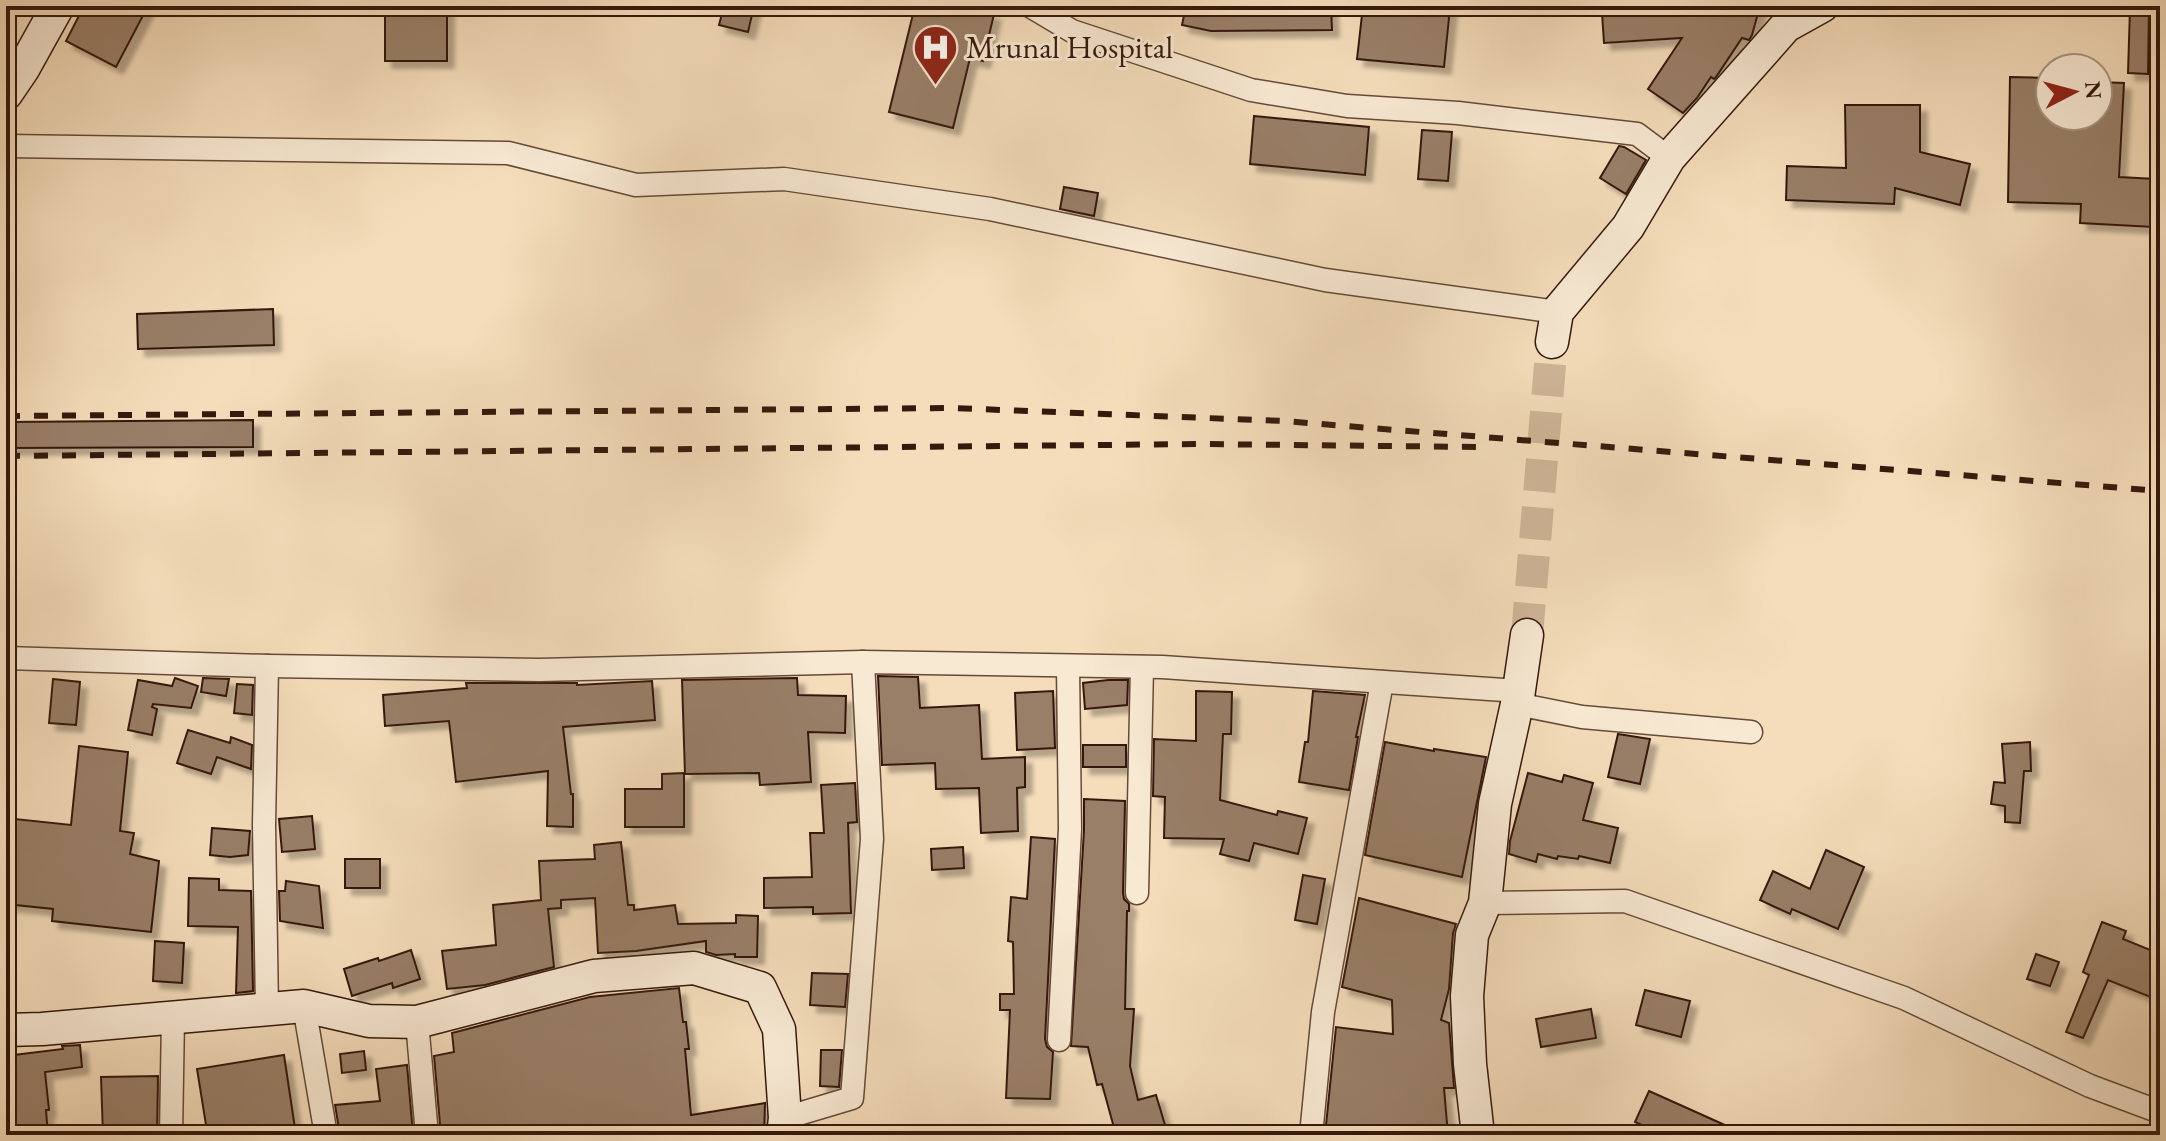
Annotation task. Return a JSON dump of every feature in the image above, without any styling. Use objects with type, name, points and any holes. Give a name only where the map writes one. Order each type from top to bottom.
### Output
[{"type":"street","points":[[6,94],[58,6]]},
{"type":"street","points":[[1030,6],[1072,31],[1251,90],[1347,106],[1458,113],[1637,134],[1669,158]]},
{"type":"street","points":[[6,146],[508,153],[636,185],[784,179],[990,209],[1554,327],[1628,227],[1669,158],[1786,16],[1822,6]]},
{"type":"street","points":[[1478,1135],[1467,996],[1472,935],[1485,903],[1495,804],[1518,698],[1527,635]]},
{"type":"street","points":[[6,658],[539,670],[863,662],[1142,667],[1382,682],[1518,698],[1582,717],[1751,732]]},
{"type":"street","points":[[6,1030],[304,1006],[369,1021],[417,1022],[594,976],[694,968],[760,988],[779,1029],[784,1126],[852,1098],[872,839],[863,662]]},
{"type":"street","points":[[267,666],[264,825],[267,1009]]},
{"type":"street","points":[[1059,1040],[1070,829],[1068,666]]},
{"type":"street","points":[[1137,893],[1142,667]]},
{"type":"street","points":[[1313,1135],[1323,1012],[1382,682]]},
{"type":"street","points":[[1485,903],[1625,901],[1904,998],[2090,1086],[2160,1112]]},
{"type":"street","points":[[304,1006],[326,1135]]},
{"type":"street","points":[[171,1135],[173,1017]]},
{"type":"street","points":[[417,1022],[427,1135]]},
{"type":"building","points":[[84,6],[148,6],[116,67],[66,41]]},
{"type":"building","points":[[385,6],[447,6],[447,61],[385,61]]},
{"type":"building","points":[[724,6],[754,6],[748,32],[719,25]]},
{"type":"building","points":[[938,6],[962,6],[994,14],[983,61],[970,58],[953,128],[889,112],[914,10],[936,16]]},
{"type":"building","points":[[1186,6],[1331,6],[1332,30],[1211,31],[1182,25]]},
{"type":"building","points":[[1363,6],[1450,8],[1444,67],[1357,59]]},
{"type":"building","points":[[1675,6],[1760,6],[1749,40],[1742,38],[1716,77],[1711,77],[1683,113],[1648,89],[1682,38],[1604,43],[1602,13]]},
{"type":"building","points":[[2130,8],[2149,9],[2148,74],[2128,73]]},
{"type":"building","points":[[2010,77],[2034,78],[2034,132],[2114,132],[2114,83],[2124,83],[2119,177],[2156,179],[2154,227],[2080,223],[2081,204],[2008,202]]},
{"type":"building","points":[[1845,105],[1920,105],[1920,152],[1970,164],[1960,205],[1895,188],[1894,204],[1786,200],[1787,166],[1846,168]]},
{"type":"building","points":[[1254,116],[1369,127],[1365,175],[1250,164]]},
{"type":"building","points":[[1422,130],[1452,132],[1448,181],[1418,179]]},
{"type":"building","points":[[1619,146],[1646,160],[1626,194],[1600,178]]},
{"type":"building","points":[[1064,187],[1098,193],[1094,216],[1060,209]]},
{"type":"building","points":[[273,309],[274,345],[138,349],[137,314]]},
{"type":"building","points":[[253,420],[253,447],[6,448],[6,422]]},
{"type":"building","points":[[878,676],[918,677],[920,708],[979,705],[982,759],[1025,757],[1025,787],[1017,788],[1018,831],[981,833],[979,788],[936,789],[935,763],[882,765]]},
{"type":"building","points":[[175,678],[198,686],[191,708],[153,704],[152,707],[157,709],[152,735],[128,730],[138,680],[172,686]]},
{"type":"building","points":[[203,678],[229,679],[226,696],[201,692]]},
{"type":"building","points":[[797,678],[798,695],[846,696],[845,733],[808,732],[811,782],[760,785],[759,773],[685,774],[682,680]]},
{"type":"building","points":[[53,679],[80,682],[76,725],[49,723]]},
{"type":"building","points":[[1128,680],[1127,705],[1085,709],[1083,683]]},
{"type":"building","points":[[652,681],[655,720],[563,727],[573,794],[573,827],[547,826],[548,771],[456,782],[449,721],[385,726],[383,695],[467,688],[466,683],[577,685]]},
{"type":"building","points":[[237,684],[253,685],[252,715],[234,713]]},
{"type":"building","points":[[1053,691],[1055,748],[1017,750],[1015,693]]},
{"type":"building","points":[[1196,691],[1232,692],[1231,734],[1223,734],[1220,800],[1277,815],[1278,811],[1307,818],[1298,854],[1254,843],[1249,861],[1220,854],[1224,839],[1164,838],[1165,797],[1153,796],[1154,739],[1196,741]]},
{"type":"building","points":[[1313,691],[1365,695],[1349,790],[1299,782],[1305,742],[1308,742]]},
{"type":"building","points":[[188,730],[230,743],[231,737],[252,745],[251,769],[217,757],[211,774],[177,763]]},
{"type":"building","points":[[1618,734],[1650,739],[1640,784],[1608,777]]},
{"type":"building","points":[[1385,742],[1486,757],[1462,877],[1365,855]]},
{"type":"building","points":[[2030,742],[2031,771],[2024,771],[2020,823],[2005,822],[2005,806],[1991,804],[1994,782],[2005,783],[2002,744]]},
{"type":"building","points":[[1083,745],[1126,745],[1126,767],[1083,767]]},
{"type":"building","points":[[79,746],[128,752],[120,831],[134,833],[130,854],[159,861],[151,932],[52,921],[53,909],[6,904],[6,818],[71,825]]},
{"type":"building","points":[[684,773],[684,827],[625,827],[625,789],[662,789],[662,774]]},
{"type":"building","points":[[1528,773],[1562,782],[1564,775],[1593,783],[1583,820],[1618,828],[1610,863],[1579,856],[1578,859],[1558,856],[1557,859],[1538,854],[1536,862],[1509,854]]},
{"type":"building","points":[[855,783],[857,822],[848,823],[851,913],[813,914],[813,907],[764,908],[764,878],[812,877],[810,833],[824,833],[821,785]]},
{"type":"building","points":[[1084,799],[1125,801],[1123,893],[1129,911],[1125,1009],[1134,1009],[1130,1066],[1138,1100],[1156,1095],[1168,1135],[1116,1135],[1102,1084],[1097,1085],[1088,1047],[1071,1046]]},
{"type":"building","points":[[312,816],[315,849],[282,852],[279,819]]},
{"type":"building","points":[[212,828],[250,831],[248,855],[210,855]]},
{"type":"building","points":[[1031,837],[1055,839],[1045,1039],[1047,1047],[1053,1052],[1050,1099],[1006,1098],[1010,1010],[1000,1010],[1000,994],[1014,994],[1013,942],[1008,941],[1011,897],[1027,899]]},
{"type":"building","points":[[621,842],[628,905],[634,905],[634,910],[675,905],[678,924],[736,923],[736,915],[758,916],[757,957],[706,952],[706,941],[598,953],[595,898],[561,900],[561,908],[548,909],[554,967],[485,985],[447,989],[442,951],[496,945],[493,905],[541,900],[539,861],[595,859],[594,845]]},
{"type":"building","points":[[963,847],[964,868],[932,870],[931,849]]},
{"type":"building","points":[[1826,850],[1864,867],[1838,929],[1792,909],[1790,914],[1760,900],[1773,871],[1810,889]]},
{"type":"building","points":[[345,859],[380,859],[380,888],[345,888]]},
{"type":"building","points":[[1303,875],[1325,879],[1317,924],[1295,920]]},
{"type":"building","points":[[189,878],[219,879],[219,890],[251,891],[253,991],[236,993],[238,927],[188,926]]},
{"type":"building","points":[[286,881],[319,886],[323,928],[280,921],[279,891],[285,891]]},
{"type":"building","points":[[1359,898],[1456,924],[1449,989],[1441,1020],[1449,1023],[1454,1088],[1444,1088],[1448,1135],[1327,1135],[1336,1027],[1393,1034],[1392,1000],[1342,987]]},
{"type":"building","points":[[2102,922],[2126,931],[2123,939],[2160,954],[2160,982],[2153,998],[2108,980],[2083,1038],[2066,1032],[2089,975],[2083,972]]},
{"type":"building","points":[[155,941],[184,943],[182,983],[153,981]]},
{"type":"building","points":[[411,950],[420,979],[393,988],[392,983],[352,996],[344,969]]},
{"type":"building","points":[[2036,954],[2059,962],[2050,986],[2027,979]]},
{"type":"building","points":[[812,973],[848,974],[845,1007],[810,1005]]},
{"type":"building","points":[[679,988],[689,1049],[685,1049],[691,1115],[765,1103],[764,1135],[441,1135],[434,1056],[454,1052],[452,1033],[590,997]]},
{"type":"building","points":[[1645,990],[1690,1001],[1681,1037],[1636,1025]]},
{"type":"building","points":[[1591,1009],[1596,1038],[1541,1047],[1536,1019]]},
{"type":"building","points":[[80,1045],[82,1067],[45,1072],[48,1135],[6,1135],[6,1056]]},
{"type":"building","points":[[821,1050],[842,1050],[839,1087],[820,1086]]},
{"type":"building","points":[[364,1051],[366,1070],[342,1073],[340,1054]]},
{"type":"building","points":[[284,1055],[296,1135],[212,1135],[211,1130],[207,1131],[197,1069]]},
{"type":"building","points":[[407,1065],[413,1135],[340,1135],[335,1105],[380,1101],[376,1069]]},
{"type":"building","points":[[158,1076],[157,1135],[103,1135],[101,1077]]},
{"type":"building","points":[[1649,1091],[1747,1135],[1664,1135],[1635,1122]]},
{"type":"tunnel","points":[[1527,635],[1552,342]]},
{"type":"railway","points":[[6,416],[952,408],[1283,421],[2160,491]]},
{"type":"railway","points":[[6,456],[1200,444],[1478,447]]},
{"type":"place","name":"Mrunal Hospital","points":[[935,86]]}]
